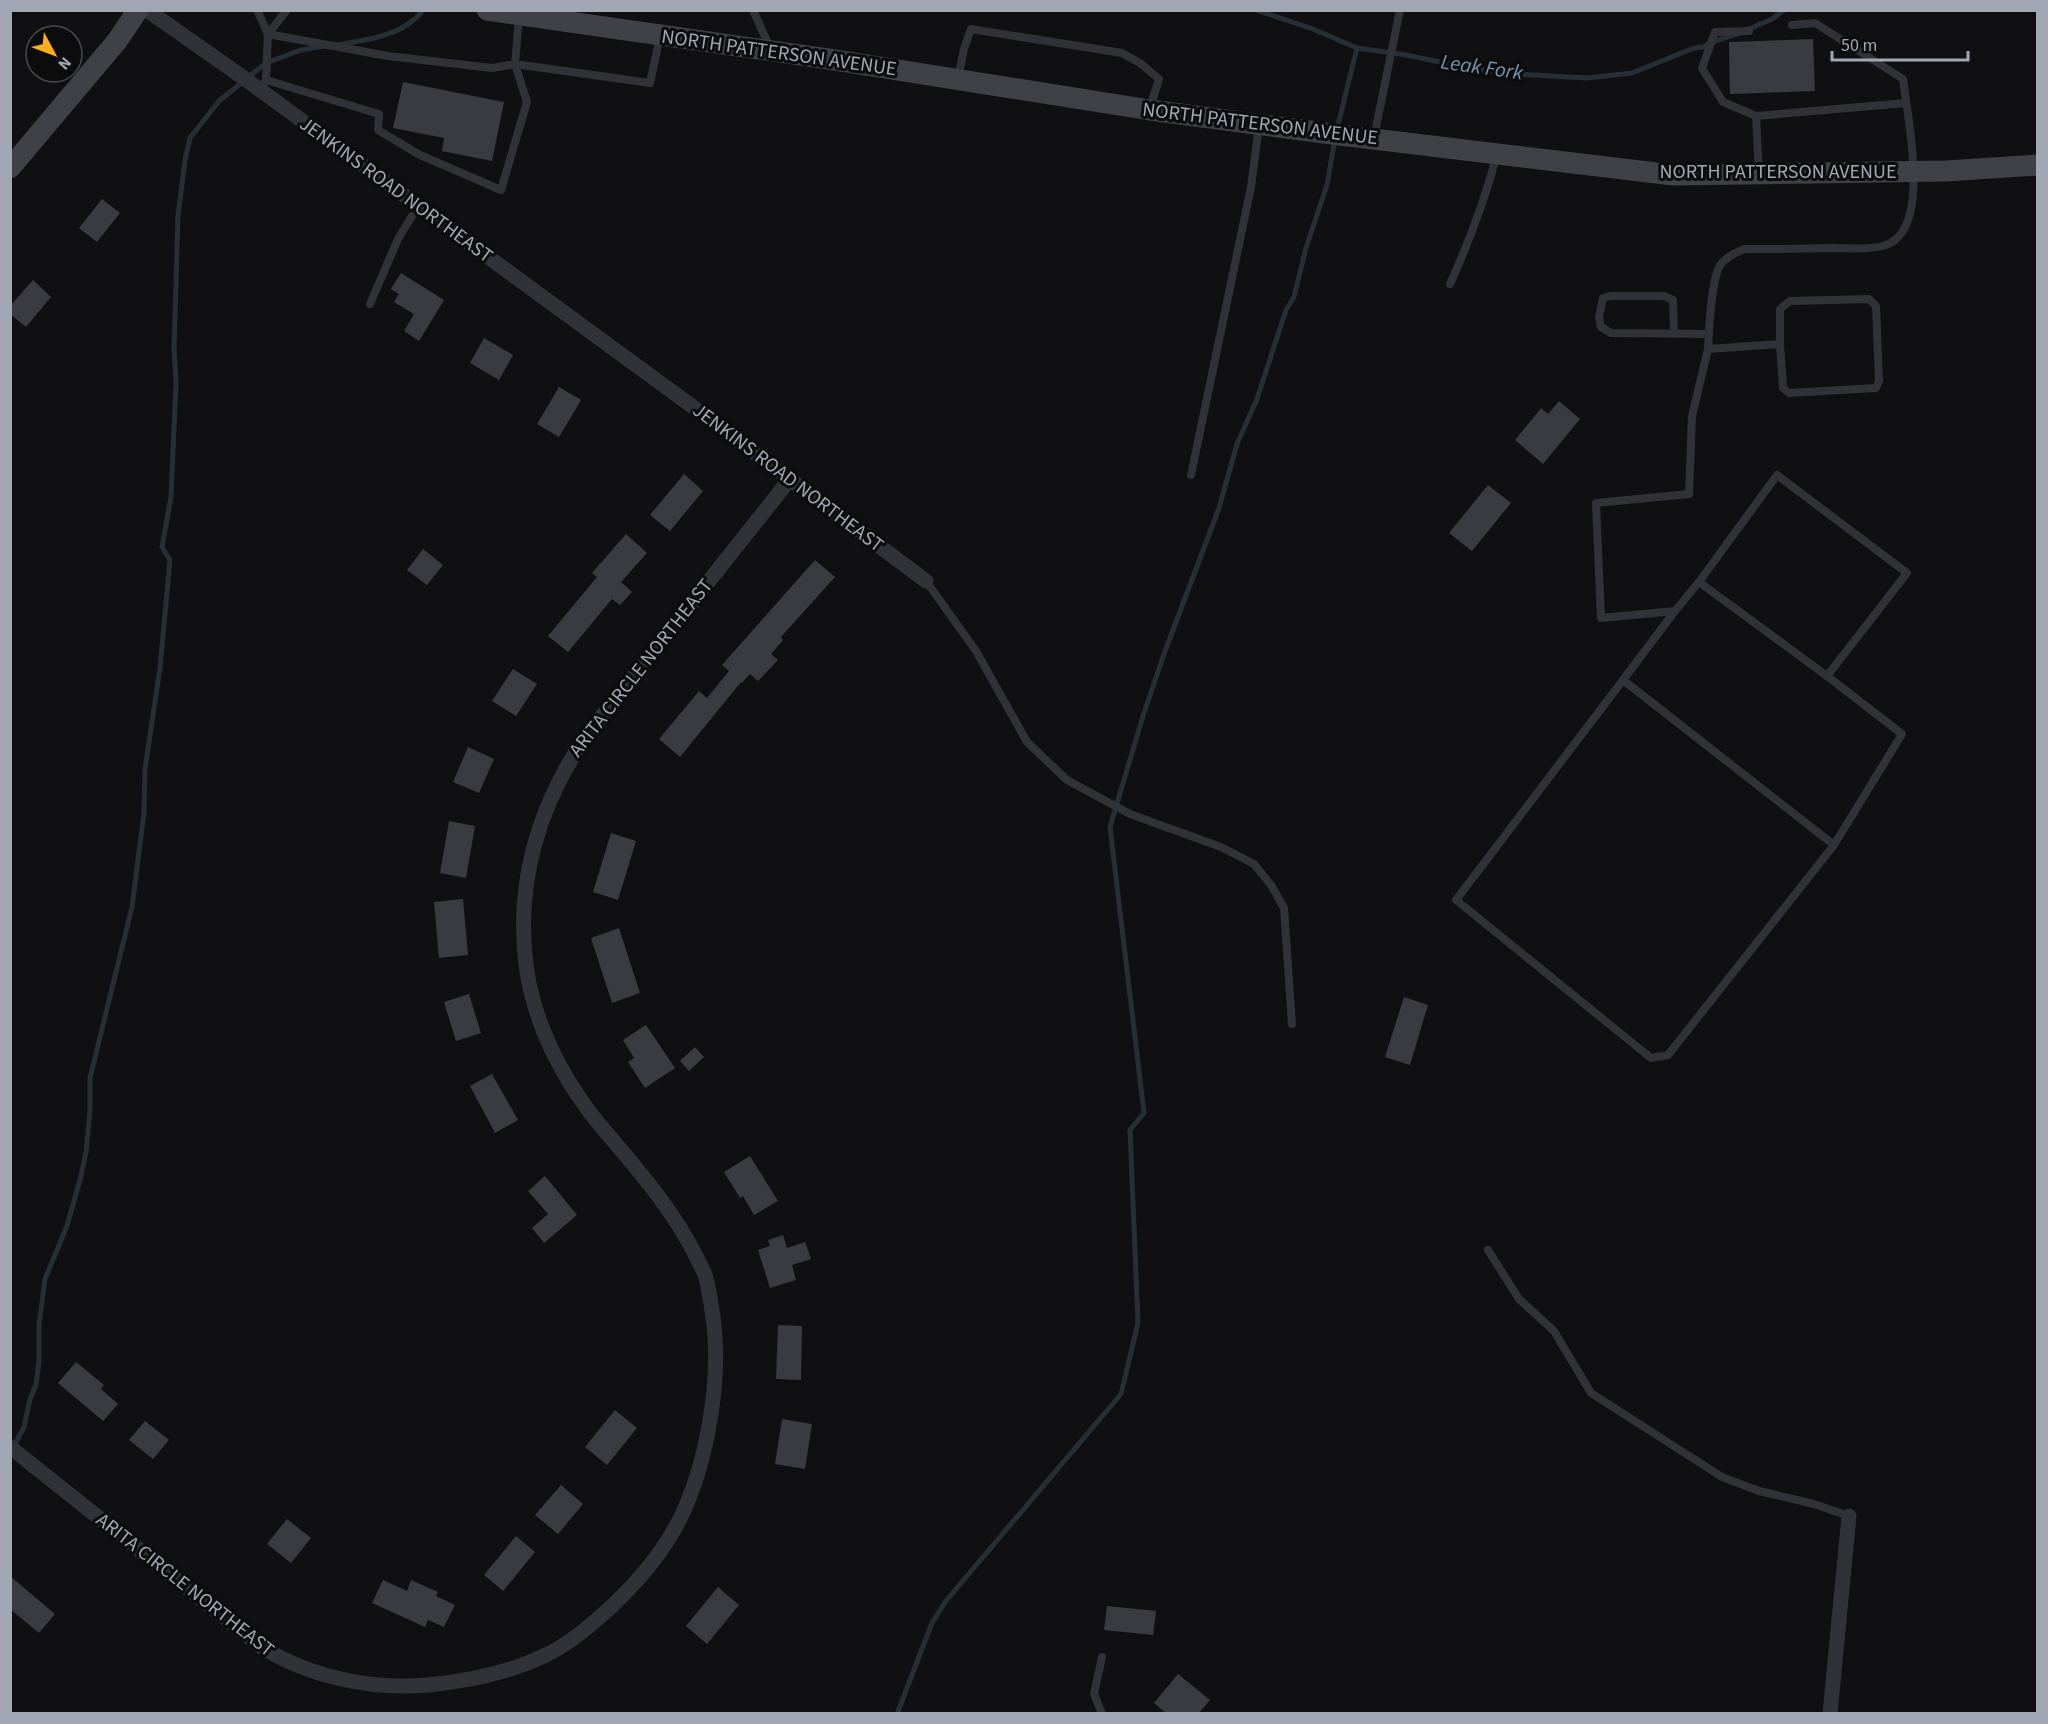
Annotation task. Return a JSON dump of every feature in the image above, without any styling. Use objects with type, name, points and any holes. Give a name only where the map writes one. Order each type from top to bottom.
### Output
[{"type":"main road","points":[[10,168],[117,41],[138,10]]},
{"type":"main road","name":"NORTH PATTERSON AVENUE","points":[[492,11],[958,79],[1150,110],[1673,175],[1914,172],[2037,165]]},
{"type":"street","name":"JENKINS ROAD NORTHEAST","points":[[147,10],[241,76],[263,86],[418,206],[926,581]]},
{"type":"street","name":"ARITA CIRCLE NORTHEAST","points":[[10,1447],[260,1646],[297,1665],[336,1678],[402,1687],[493,1675],[517,1667],[548,1654],[577,1637],[614,1604],[643,1573],[668,1540],[684,1511],[696,1479],[713,1398],[714,1326],[705,1275],[683,1230],[649,1183],[586,1108],[545,1035],[534,1004],[526,963],[524,921],[528,880],[534,839],[546,807],[568,762],[594,726],[790,480]]},
{"type":"street","points":[[1830,1713],[1849,1516]]},
{"type":"lane","points":[[257,10],[268,33],[263,86],[380,114],[378,130],[420,155],[501,190],[527,102],[515,64],[519,15]]},
{"type":"lane","points":[[268,33],[287,10]]},
{"type":"lane","points":[[753,10],[771,51]]},
{"type":"lane","points":[[1374,139],[1400,10]]},
{"type":"lane","points":[[1675,611],[1601,618],[1596,503],[1689,494],[1692,416],[1708,349],[1717,273],[1720,266],[1734,253],[1745,249],[1885,246],[1905,229],[1913,208],[1914,172],[1903,79],[1815,23],[1792,25]]},
{"type":"lane","points":[[958,79],[971,29],[1122,53],[1140,63],[1159,79],[1150,110]]},
{"type":"lane","points":[[1749,31],[1715,32],[1702,68],[1723,102],[1756,116],[1906,103]]},
{"type":"lane","points":[[268,33],[388,56],[492,69],[515,64],[650,83],[660,35]]},
{"type":"lane","points":[[1756,116],[1759,174]]},
{"type":"lane","points":[[1191,475],[1251,187],[1259,125]]},
{"type":"lane","points":[[1449,284],[1488,190],[1497,153]]},
{"type":"lane","points":[[370,304],[398,239],[418,206]]},
{"type":"lane","points":[[1674,333],[1673,300],[1664,296],[1603,298],[1599,317],[1601,327],[1611,333],[1709,334]]},
{"type":"lane","points":[[1869,299],[1876,306],[1879,381],[1876,388],[1789,393],[1783,388],[1780,344],[1780,309],[1790,301],[1869,299]]},
{"type":"lane","points":[[1708,349],[1780,344]]},
{"type":"lane","points":[[1699,582],[1902,734],[1834,845],[1668,1055],[1650,1058],[1456,900],[1699,582],[1777,475],[1907,573],[1827,676]]},
{"type":"lane","name":"JENKINS ROAD NORTHEAST","points":[[926,581],[976,651],[1027,742],[1066,780],[1130,814],[1221,847],[1254,864],[1284,908],[1292,1024]]},
{"type":"lane","points":[[1623,680],[1834,845]]},
{"type":"lane","points":[[1488,1250],[1519,1299],[1554,1331],[1591,1393],[1722,1477],[1759,1491],[1814,1504],[1849,1516]]},
{"type":"lane","points":[[1102,1657],[1094,1694],[1102,1713]]},
{"type":"building","points":[[1813,39],[1815,91],[1730,94],[1729,42]]},
{"type":"building","points":[[403,82],[504,102],[492,161],[442,151],[444,138],[393,128]]},
{"type":"building","points":[[102,199],[120,213],[97,242],[79,228]]},
{"type":"building","points":[[401,273],[444,300],[419,341],[404,331],[414,314],[394,302],[399,294],[391,289]]},
{"type":"building","points":[[33,280],[51,297],[26,327],[10,314],[10,306]]},
{"type":"building","points":[[484,338],[513,355],[499,380],[470,363]]},
{"type":"building","points":[[559,387],[581,400],[559,437],[537,424]]},
{"type":"building","points":[[1559,401],[1580,419],[1543,464],[1515,440],[1541,408],[1548,414]]},
{"type":"building","points":[[684,474],[703,491],[670,531],[650,515]]},
{"type":"building","points":[[1488,485],[1511,503],[1472,551],[1449,533]]},
{"type":"building","points":[[626,534],[647,553],[621,582],[632,592],[620,605],[612,599],[568,652],[548,636],[597,577],[592,573]]},
{"type":"building","points":[[423,549],[443,565],[427,585],[407,570]]},
{"type":"building","points":[[815,560],[835,577],[781,637],[783,640],[771,654],[778,660],[758,681],[750,674],[741,682],[680,757],[659,739],[699,691],[707,698],[729,671],[722,665]]},
{"type":"building","points":[[513,669],[537,684],[516,716],[492,701]]},
{"type":"building","points":[[468,747],[494,759],[479,793],[453,782]]},
{"type":"building","points":[[449,821],[475,826],[466,878],[440,873]]},
{"type":"building","points":[[611,833],[636,841],[618,900],[593,892]]},
{"type":"building","points":[[463,899],[468,955],[439,958],[434,902]]},
{"type":"building","points":[[619,928],[640,993],[612,1003],[591,938]]},
{"type":"building","points":[[469,994],[481,1033],[456,1041],[444,1002]]},
{"type":"building","points":[[1404,997],[1428,1005],[1410,1065],[1385,1057]]},
{"type":"building","points":[[646,1025],[675,1068],[645,1088],[628,1062],[634,1058],[623,1040]]},
{"type":"building","points":[[695,1047],[704,1057],[689,1071],[680,1061]]},
{"type":"building","points":[[492,1074],[518,1120],[495,1133],[470,1086]]},
{"type":"building","points":[[750,1156],[778,1201],[754,1215],[743,1196],[740,1198],[724,1172]]},
{"type":"building","points":[[545,1176],[577,1215],[544,1243],[532,1228],[548,1214],[528,1191]]},
{"type":"building","points":[[783,1235],[787,1248],[805,1242],[811,1259],[792,1265],[796,1280],[770,1288],[758,1250],[770,1246],[768,1240]]},
{"type":"building","points":[[778,1325],[802,1326],[801,1380],[776,1379]]},
{"type":"building","points":[[76,1362],[104,1385],[101,1389],[118,1404],[103,1421],[58,1383]]},
{"type":"building","points":[[615,1410],[637,1428],[607,1465],[585,1447]]},
{"type":"building","points":[[782,1419],[812,1424],[805,1469],[775,1464]]},
{"type":"building","points":[[145,1421],[169,1440],[153,1459],[129,1440]]},
{"type":"building","points":[[561,1485],[583,1504],[558,1534],[535,1515]]},
{"type":"building","points":[[287,1519],[311,1538],[291,1563],[267,1544]]},
{"type":"building","points":[[516,1536],[535,1552],[503,1591],[484,1575]]},
{"type":"building","points":[[10,1576],[55,1614],[39,1633],[10,1609]]},
{"type":"building","points":[[383,1580],[407,1591],[411,1580],[438,1592],[436,1596],[455,1605],[444,1627],[428,1620],[425,1627],[372,1603]]},
{"type":"building","points":[[718,1587],[739,1605],[707,1644],[686,1626]]},
{"type":"building","points":[[1107,1606],[1156,1611],[1153,1635],[1104,1630]]},
{"type":"building","points":[[1178,1674],[1210,1700],[1199,1713],[1166,1713],[1154,1703]]},
{"type":"waterway","points":[[336,45],[372,39],[395,31],[406,26],[423,10]]},
{"type":"waterway","name":"Leak Fork","points":[[1256,10],[1313,29],[1357,48],[1514,74],[1587,78],[1632,73],[1709,43]]},
{"type":"waterway","name":"Leak Fork","points":[[1749,29],[1772,19],[1784,10]]},
{"type":"waterway","name":"Leak Fork","points":[[1716,41],[1740,33]]},
{"type":"waterway","points":[[13,1448],[24,1427],[30,1399],[36,1385],[39,1325],[45,1279],[67,1226],[81,1176],[90,1111],[90,1078],[132,907],[144,813],[145,769],[160,668],[170,560],[162,547],[171,497],[176,382],[174,349],[178,216],[185,160],[190,138],[219,101],[266,63],[301,50],[324,46]]},
{"type":"waterway","points":[[1337,129],[1357,48]]},
{"type":"waterway","points":[[897,1714],[932,1623],[945,1602],[1121,1394],[1138,1323],[1130,1130],[1144,1113],[1110,827],[1164,654],[1219,508],[1237,444],[1257,399],[1286,310],[1294,297],[1306,248],[1327,185],[1335,138]]}]
